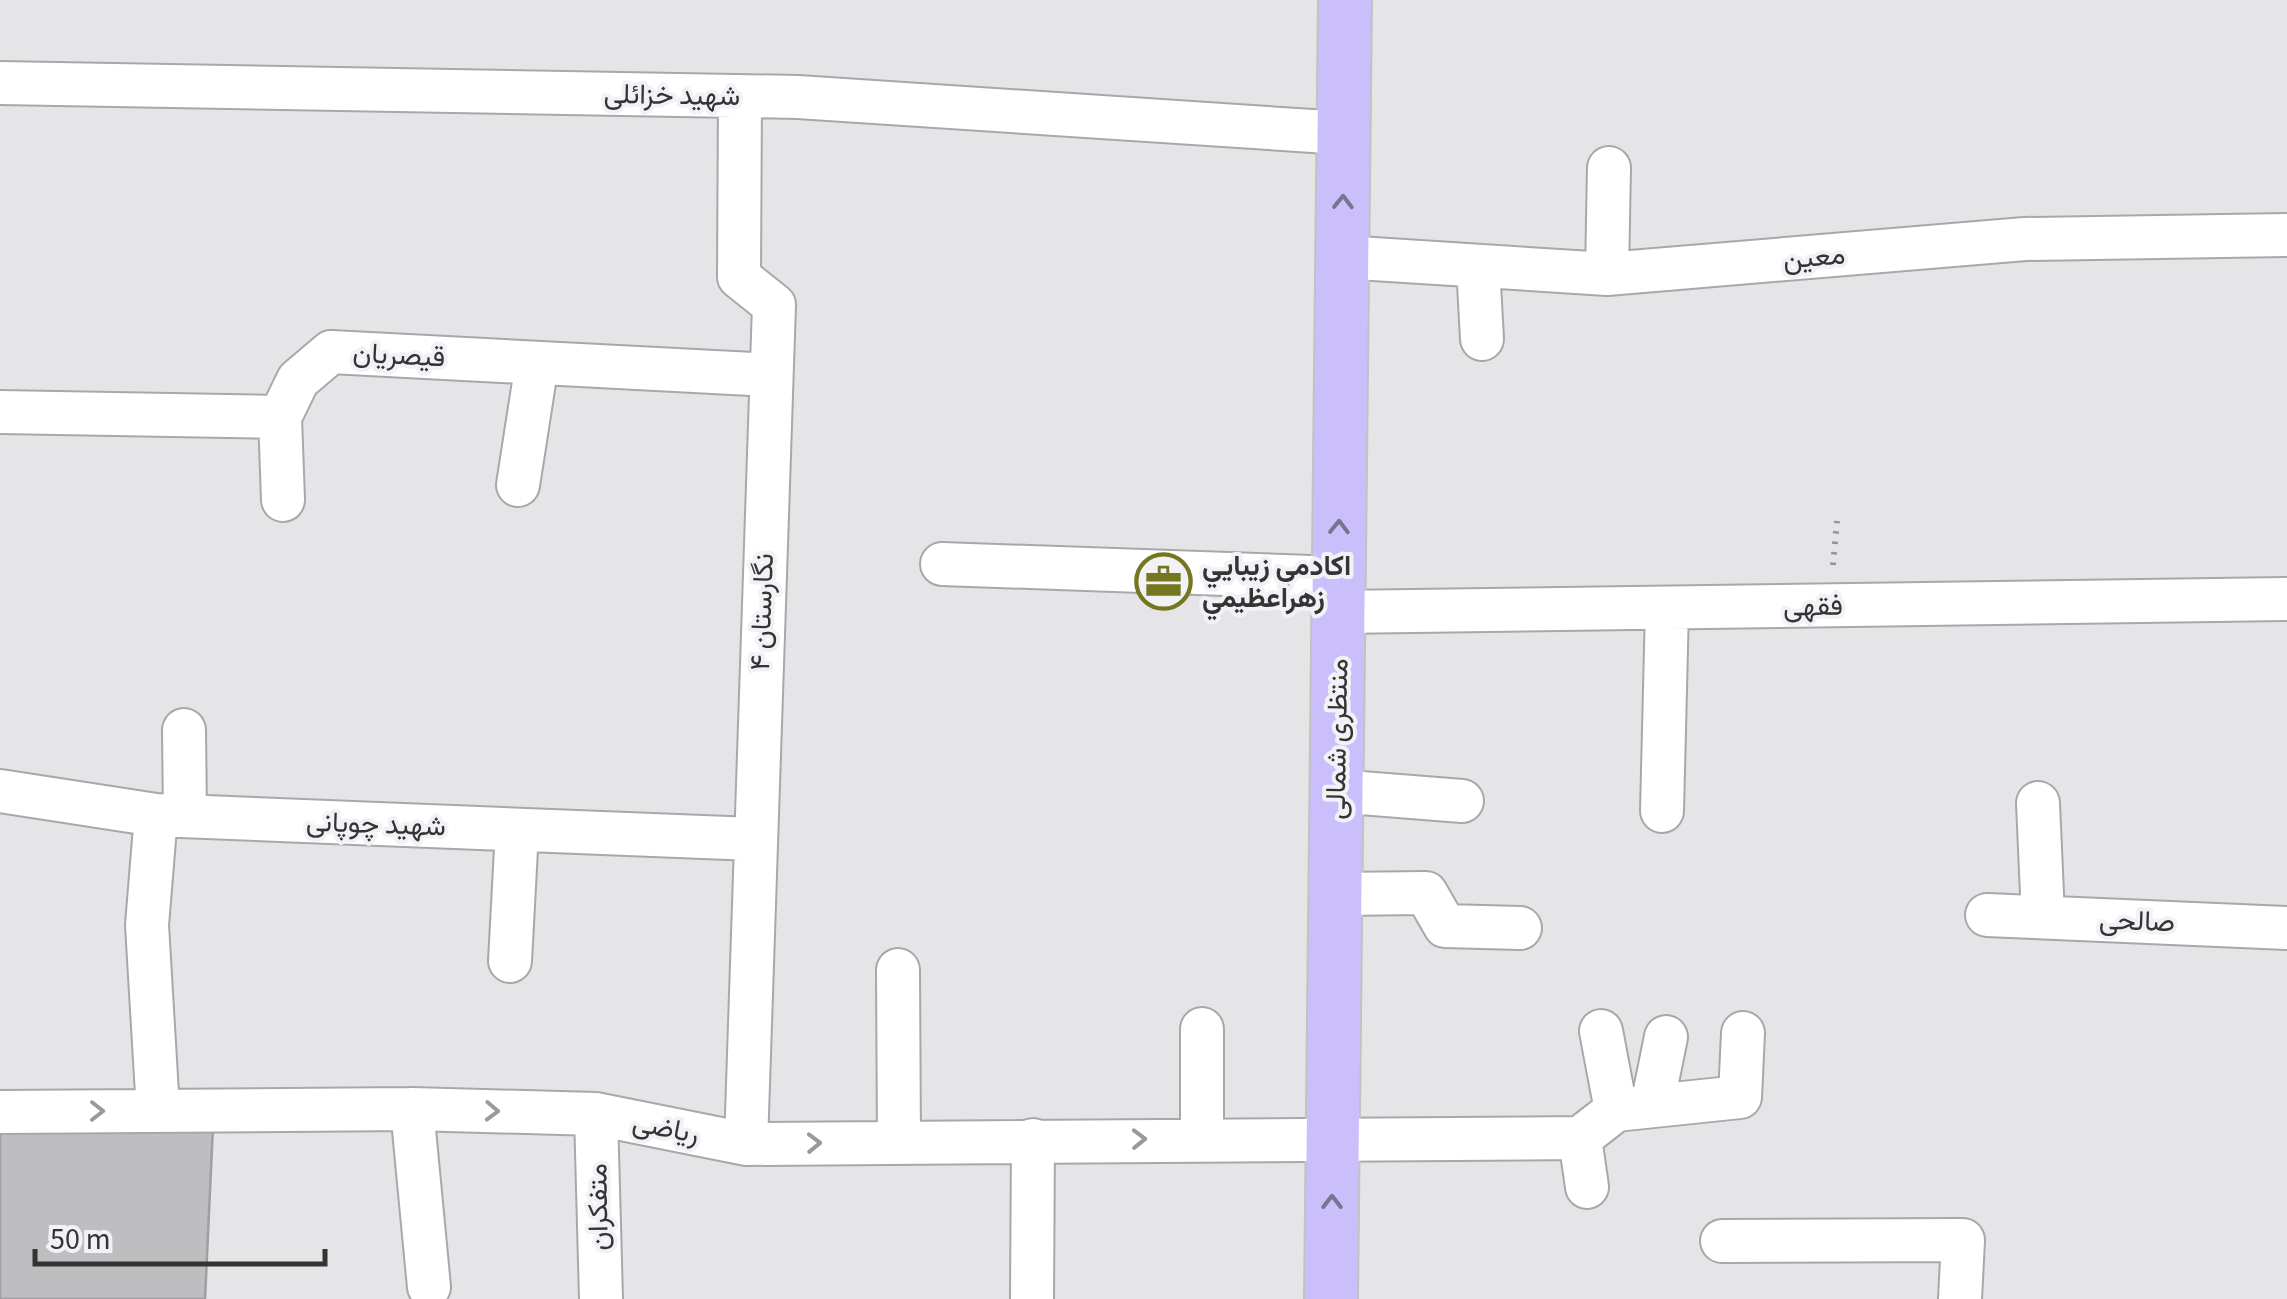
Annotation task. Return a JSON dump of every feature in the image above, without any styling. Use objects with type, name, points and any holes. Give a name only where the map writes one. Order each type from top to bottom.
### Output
[{"type":"main road","name":"منتظری شمالی","points":[[1332,1299],[1344,0]]},
{"type":"street","name":"شهید خزائلی","points":[[0,83],[740,97],[1343,133]]},
{"type":"street","name":"نگارستان ۴","points":[[740,97],[739,277],[774,305],[753,839],[746,1144]]},
{"type":"street","points":[[1607,274],[1609,168]]},
{"type":"street","name":"معین","points":[[1342,257],[1607,274],[2025,239],[2287,235]]},
{"type":"street","points":[[1478,266],[1482,339]]},
{"type":"street","name":"قیصریان","points":[[280,417],[298,380],[332,352],[771,375]]},
{"type":"street","points":[[518,485],[537,363]]},
{"type":"street","points":[[0,412],[280,417],[283,500]]},
{"type":"street","name":"فقهی","points":[[942,564],[1338,595],[1667,608],[2287,600]]},
{"type":"street","points":[[1662,811],[1667,608]]},
{"type":"street","points":[[158,1111],[148,925],[184,730]]},
{"type":"street","name":"شهید چوپانی","points":[[0,791],[170,815],[753,839]]},
{"type":"street","points":[[1336,792],[1462,801]]},
{"type":"street","points":[[2038,803],[2043,917]]},
{"type":"street","points":[[510,960],[517,830]]},
{"type":"street","points":[[1335,894],[1426,892],[1446,926],[1520,928]]},
{"type":"street","name":"صالحی","points":[[1988,915],[2287,928]]},
{"type":"street","points":[[898,970],[899,1142]]},
{"type":"street","points":[[1202,1029],[1202,1138]]},
{"type":"street","points":[[1602,1032],[1634,1108]]},
{"type":"street","points":[[1587,1188],[1580,1138],[1634,1108],[1740,1097],[1743,1033]]},
{"type":"street","points":[[1634,1108],[1666,1037]]},
{"type":"street","points":[[412,1109],[429,1288]]},
{"type":"street","name":"ریاضی","points":[[0,1112],[412,1109],[596,1114],[746,1144],[1580,1138]]},
{"type":"street","name":"متفکران","points":[[596,1114],[601,1299]]},
{"type":"street","points":[[1032,1299],[1034,1140]]},
{"type":"street","points":[[1722,1242],[1963,1240],[1960,1299]]},
{"type":"building","points":[[0,1126],[213,1126],[205,1299],[0,1299]]},
{"type":"place","name":"اكادمي زيبايي زهراعظيمي","points":[[1163,582]]}]
